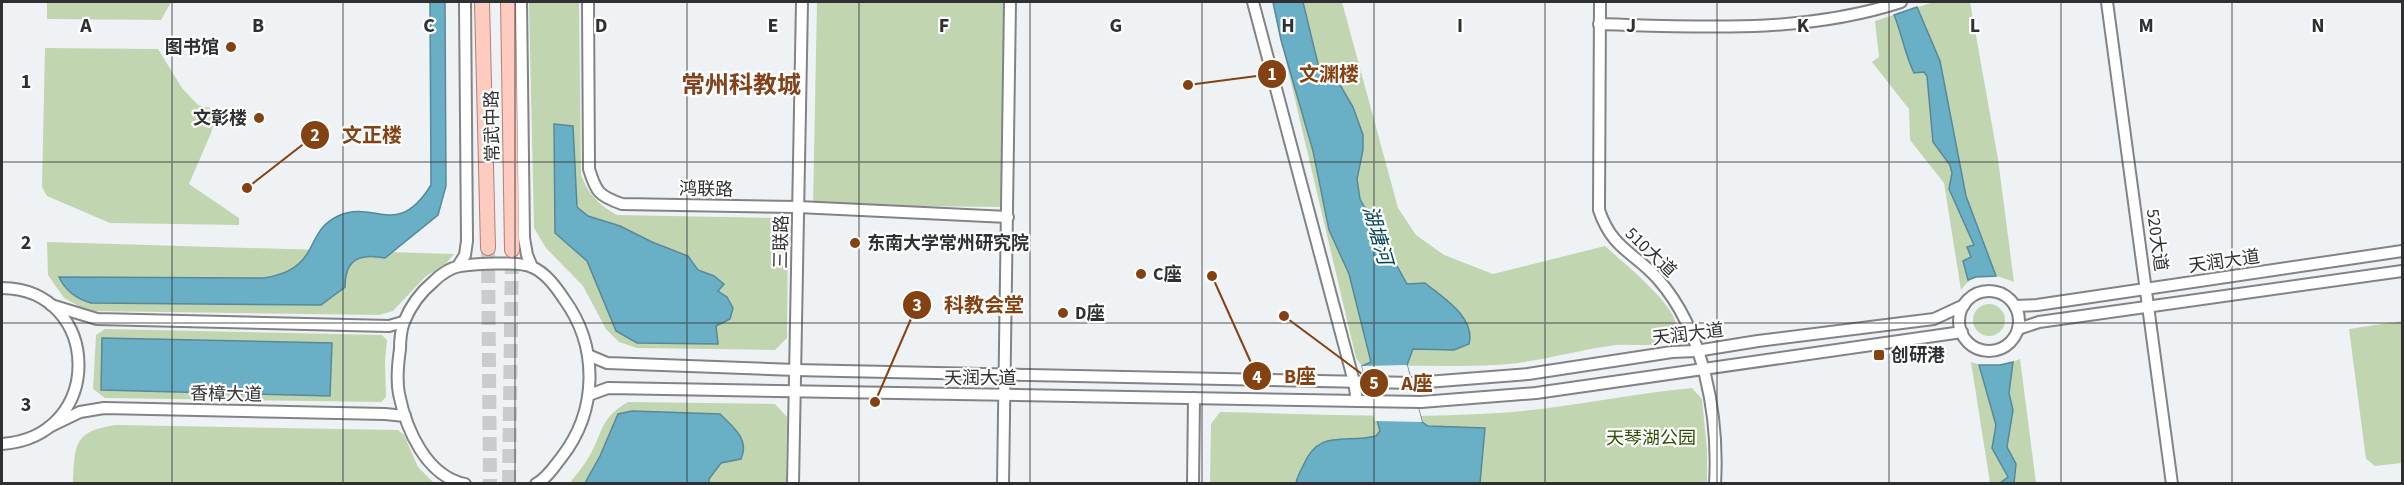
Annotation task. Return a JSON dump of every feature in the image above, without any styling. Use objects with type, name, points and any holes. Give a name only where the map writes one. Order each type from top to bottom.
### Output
[{"type":"main road","name":"常武中路","points":[[482,2],[488,248]]},
{"type":"main road","name":"常武中路","points":[[508,2],[512,250]]},
{"type":"street","points":[[458,266],[465,255],[466,241],[465,2]]},
{"type":"street","points":[[521,2],[524,238],[526,255],[532,267]]},
{"type":"street","name":"鸿联路","points":[[588,2],[589,169],[595,188],[604,198],[622,204],[798,207],[1008,217]]},
{"type":"street","name":"三联路","points":[[793,483],[802,2]]},
{"type":"street","points":[[1003,483],[1010,2]]},
{"type":"street","points":[[1253,2],[1354,382],[1357,401]]},
{"type":"street","name":"510大道","points":[[1600,2],[1599,210],[1611,236],[1620,248],[1657,278],[1671,297],[1692,334],[1708,383],[1715,445],[1714,483]]},
{"type":"street","points":[[1599,24],[1753,27],[1832,20],[1901,2]]},
{"type":"street","name":"520大道","points":[[2107,2],[2172,483]]},
{"type":"street","name":"天润大道","points":[[588,355],[607,363],[795,370],[1414,383],[1528,374],[1672,352],[1696,351],[1934,319],[1964,305],[1980,293],[1990,292],[2008,298],[2015,306],[2037,305],[2403,251]]},
{"type":"street","points":[[460,483],[436,469],[416,441],[405,416],[399,392],[398,373],[403,322],[422,292],[441,275],[458,266],[519,264],[532,267],[554,284],[572,309],[586,339],[591,374],[590,394],[578,434],[550,472],[538,482]]},
{"type":"street","name":"天润大道","points":[[590,394],[608,388],[1421,402],[1536,393],[1962,332],[1973,347],[1992,351],[2009,344],[2018,329],[2039,322],[2403,271]]},
{"type":"street","points":[[2,288],[19,290],[51,305],[97,319],[389,327],[403,322]]},
{"type":"street","points":[[49,427],[60,418],[72,400],[78,382],[80,363],[77,345],[65,321],[51,305]]},
{"type":"street","points":[[1962,332],[1959,323],[1964,305]]},
{"type":"street","points":[[2015,306],[2019,314],[2018,329]]},
{"type":"street","points":[[1193,483],[1194,398]]},
{"type":"street","name":"香樟大道","points":[[2,444],[16,443],[33,437],[80,412],[104,408],[405,416]]},
{"type":"green space","points":[[47,2],[171,2],[161,20],[47,19]]},
{"type":"green space","points":[[529,2],[579,2],[581,175],[587,188],[599,203],[617,215],[778,218],[788,230],[787,338],[775,350],[637,348],[619,342],[606,329],[583,286],[546,248],[534,228]]},
{"type":"green space","points":[[817,2],[1006,2],[1004,207],[813,205]]},
{"type":"green space","points":[[1272,2],[1342,2],[1398,208],[1416,235],[1444,255],[1493,274],[1605,246],[1659,296],[1674,318],[1676,327],[1674,335],[1668,340],[1652,345],[1616,345],[1510,364],[1362,366],[1356,358]]},
{"type":"green space","points":[[1934,2],[1970,2],[1998,159],[2014,282],[1985,275],[1973,279],[1961,290],[1944,183],[1910,140],[1909,109],[1872,62],[1879,57],[1875,21]]},
{"type":"green space","points":[[45,48],[158,49],[182,88],[198,105],[218,110],[211,133],[189,184],[239,218],[239,225],[110,223],[47,196],[42,187]]},
{"type":"green space","points":[[47,242],[454,254],[445,265],[426,276],[393,311],[379,315],[88,311],[64,298],[48,275]]},
{"type":"green space","points":[[1989,304],[2000,309],[2005,320],[2000,331],[1989,336],[1978,331],[1973,320],[1978,309]]},
{"type":"green space","points":[[2402,321],[2402,463],[2375,466],[2366,459],[2349,329]]},
{"type":"green space","points":[[105,329],[382,335],[387,340],[386,397],[381,402],[105,398],[93,389],[96,335]]},
{"type":"green space","points":[[2020,359],[2036,483],[1990,483],[1971,362],[1996,366]]},
{"type":"green space","name":"天琴湖公园","points":[[1692,388],[1702,399],[1707,450],[1707,483],[1210,484],[1211,424],[1220,412],[1359,416],[1463,415],[1547,408]]},
{"type":"green space","points":[[628,402],[775,404],[787,417],[786,483],[569,484],[587,460],[606,421]]},
{"type":"green space","points":[[116,425],[398,430],[404,435],[418,467],[434,483],[73,483],[76,450],[79,442],[91,431]]},
{"type":"water","points":[[430,2],[445,2],[446,186],[438,215],[385,258],[368,256],[356,260],[348,270],[345,287],[321,305],[91,303],[68,290],[59,277],[270,277],[288,271],[303,260],[322,228],[338,216],[351,212],[386,215],[407,211],[419,201],[431,185]]},
{"type":"water","name":"湖塘河","points":[[1273,2],[1303,2],[1318,64],[1339,83],[1353,107],[1363,135],[1363,150],[1357,179],[1360,199],[1407,284],[1425,283],[1456,309],[1467,325],[1470,334],[1469,344],[1454,350],[1413,349],[1407,365],[1422,422],[1428,426],[1485,428],[1480,483],[1296,483],[1309,454],[1317,446],[1333,440],[1376,436],[1380,431],[1362,366],[1371,362],[1349,274],[1329,230],[1313,151],[1281,40]]},
{"type":"water","points":[[1917,7],[1940,61],[1966,196],[1996,276],[1976,277],[1968,280],[1963,261],[1971,257],[1967,247],[1974,245],[1949,189],[1952,173],[1950,165],[1933,142],[1927,76],[1924,72],[1914,73],[1894,15]]},
{"type":"water","points":[[554,124],[573,126],[577,207],[588,216],[620,226],[688,256],[698,270],[714,276],[724,284],[718,291],[727,297],[733,308],[730,319],[716,326],[718,344],[637,343],[616,331],[587,261],[555,233]]},
{"type":"water","points":[[102,338],[332,343],[330,396],[101,390]]},
{"type":"water","points":[[2013,362],[2009,393],[2013,410],[2007,447],[2016,464],[2014,483],[2000,483],[2008,477],[1992,448],[1996,425],[1979,365],[2000,365]]},
{"type":"water","points":[[632,411],[720,414],[742,439],[741,459],[721,463],[709,479],[709,483],[585,483],[600,456],[618,414]]},
{"type":"pier","points":[[1407,365],[1422,422],[1375,421],[1362,366]]},
{"type":"tunnel","points":[[488,248],[490,484]]},
{"type":"tunnel","points":[[509,484],[512,252]]},
{"type":"place","name":"图书馆","points":[[231,47]]},
{"type":"place","name":"文渊楼","points":[[1188,85]]},
{"type":"place","name":"文彰楼","points":[[259,118]]},
{"type":"place","name":"文正楼","points":[[247,188]]},
{"type":"place","name":"东南大学常州研究院","points":[[855,243]]},
{"type":"place","name":"C座","points":[[1141,274]]},
{"type":"place","name":"B座","points":[[1212,276]]},
{"type":"place","name":"D座","points":[[1063,313]]},
{"type":"place","name":"A座","points":[[1284,316]]},
{"type":"place","name":"创研港","points":[[1879,355]]},
{"type":"place","name":"科教会堂","points":[[875,402]]},
{"type":"district","name":"常州科教城","points":[[741,85]]}]
